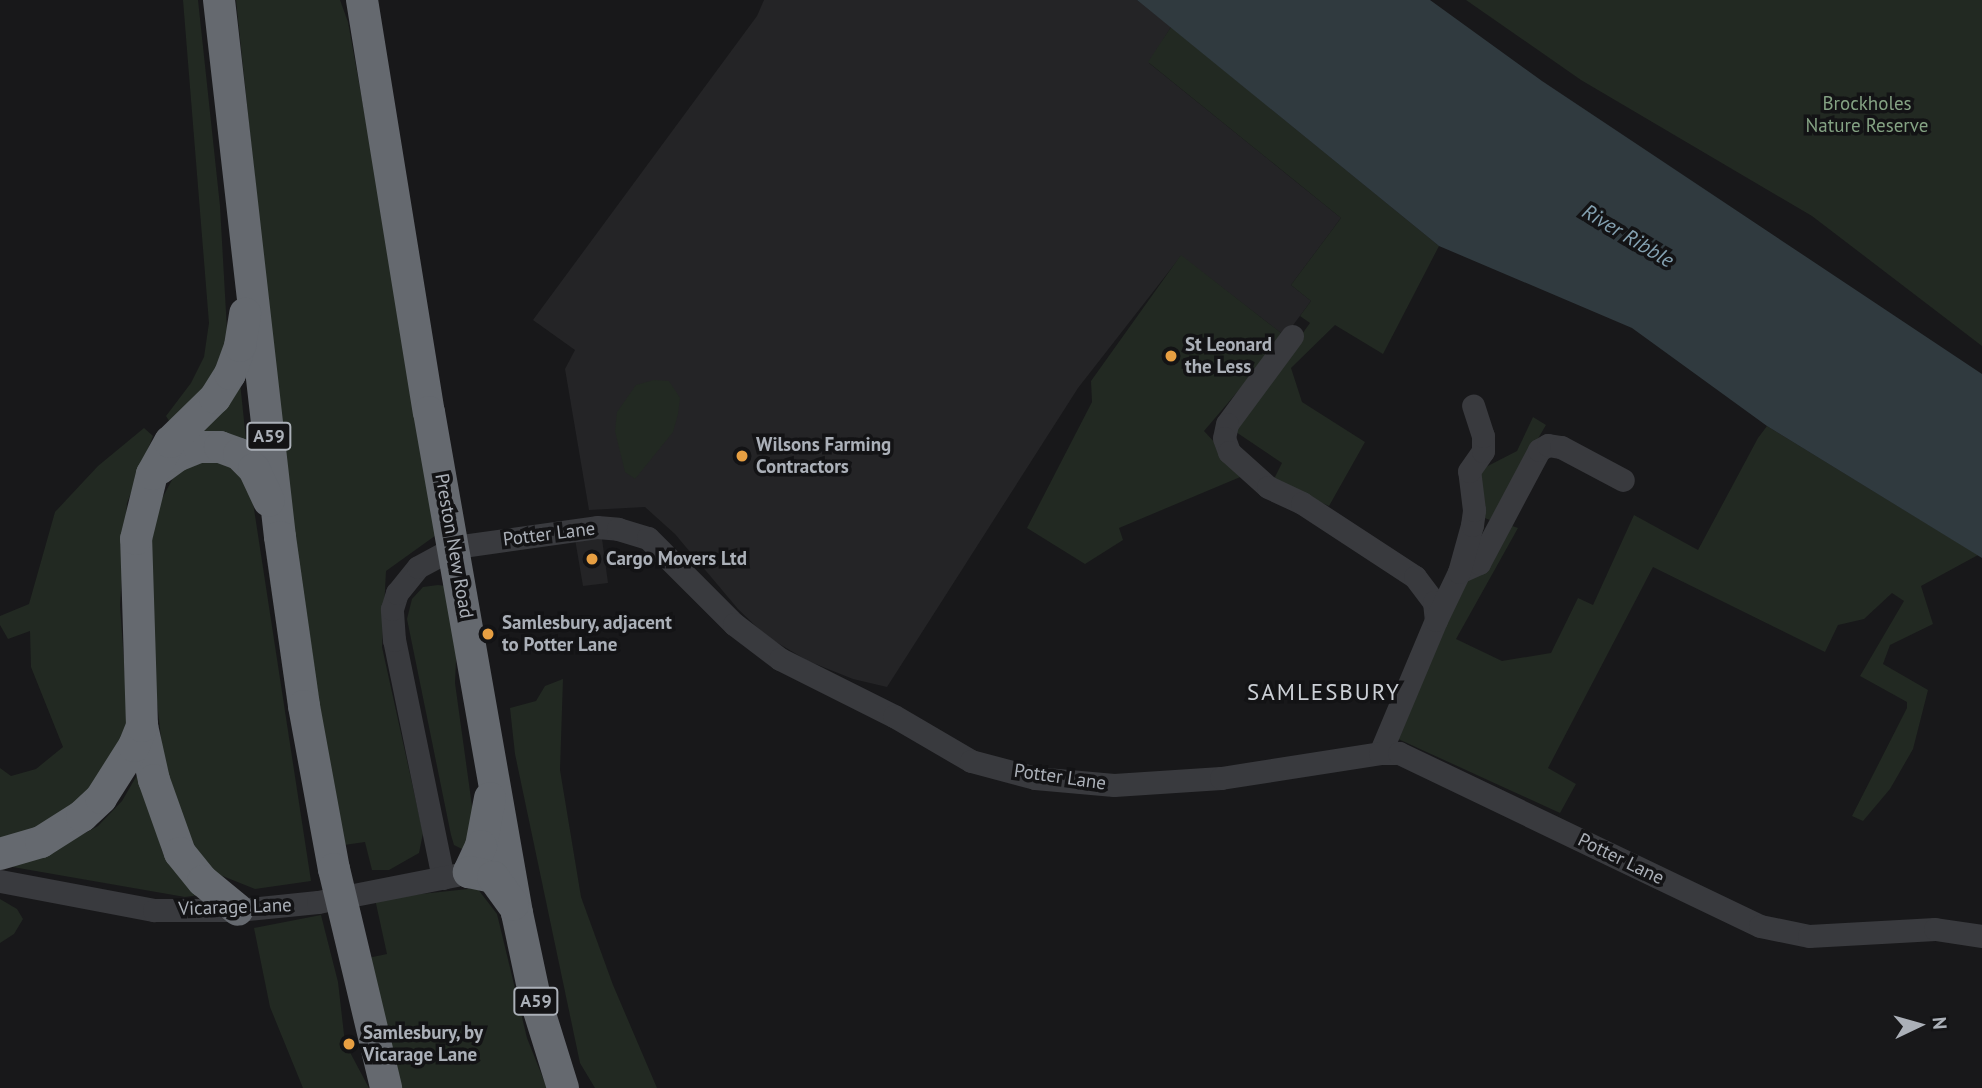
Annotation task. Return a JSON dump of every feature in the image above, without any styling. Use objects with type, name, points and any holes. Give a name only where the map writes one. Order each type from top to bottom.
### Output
[{"type":"highway","name":"A59","points":[[219,0],[281,537],[304,706],[334,869],[386,1088]]},
{"type":"highway","name":"Preston New Road","points":[[362,0],[429,412],[455,547],[517,913],[535,998],[563,1088]]},
{"type":"highway","points":[[238,910],[203,881],[180,853],[154,780],[142,726],[136,539],[152,474],[170,442],[215,398],[230,374],[244,324],[247,244]]},
{"type":"highway","points":[[152,474],[177,456],[199,447],[220,447],[239,454],[254,469],[265,491],[281,537]]},
{"type":"highway","points":[[0,854],[41,842],[82,816],[101,798],[119,772],[142,726]]},
{"type":"highway","points":[[456,875],[481,846],[483,822],[494,783]]},
{"type":"highway","points":[[456,875],[493,877],[505,890],[517,913]]},
{"type":"street","points":[[1292,336],[1227,424],[1224,438],[1229,452],[1268,486],[1302,503],[1415,578],[1434,602],[1436,620]]},
{"type":"street","points":[[1380,753],[1468,548],[1474,510],[1469,471],[1483,451],[1483,436],[1473,406]]},
{"type":"street","points":[[1459,572],[1479,563],[1539,450],[1548,445],[1561,447],[1623,480]]},
{"type":"street","name":"Potter Lane","points":[[456,875],[394,640],[393,609],[397,593],[418,567],[455,547],[597,527],[618,528],[648,538],[734,624],[780,659],[894,716],[971,761],[1035,778],[1115,785],[1221,778],[1355,760],[1380,753],[1399,754],[1760,926],[1809,936],[1935,929],[1982,936]]},
{"type":"street","name":"Vicarage Lane","points":[[0,881],[154,910],[238,910],[318,902],[456,875]]},
{"type":"shaded area","points":[[764,0],[1137,0],[1171,27],[1149,63],[1341,218],[1291,285],[1311,301],[1285,336],[1181,256],[1078,388],[887,687],[853,679],[808,661],[766,636],[738,609],[675,534],[645,507],[589,510],[565,369],[575,350],[533,320],[757,16]]},
{"type":"shaded area","points":[[575,539],[602,539],[608,583],[583,586]]},
{"type":"green space","points":[[183,0],[198,0],[220,206],[227,330],[224,358],[215,378],[171,424],[166,416],[191,383],[204,357],[209,323]]},
{"type":"green space","points":[[236,0],[340,0],[348,22],[402,320],[439,533],[386,571],[382,647],[423,833],[419,853],[389,870],[372,870],[365,842],[344,845],[296,570]]},
{"type":"green space","name":"Brockholes Nature Reserve","points":[[1466,0],[1982,0],[1982,346],[1812,216],[1581,80]]},
{"type":"green space","points":[[1171,27],[1439,246],[1383,354],[1335,325],[1291,368],[1302,402],[1365,442],[1329,506],[1273,481],[1282,463],[1233,430],[1310,323],[1300,316],[1311,301],[1291,285],[1341,218],[1148,62]]},
{"type":"green space","points":[[1181,255],[1285,336],[1204,431],[1245,475],[1119,528],[1123,540],[1085,564],[1027,528],[1092,402],[1091,381]]},
{"type":"green space","points":[[654,380],[669,381],[680,398],[678,414],[673,432],[635,479],[625,472],[615,431],[617,412],[636,385]]},
{"type":"green space","points":[[240,382],[247,450],[180,447]]},
{"type":"green space","points":[[1533,417],[1546,425],[1490,520],[1482,517],[1478,471],[1517,451]]},
{"type":"green space","points":[[1767,426],[1978,555],[1921,586],[1933,624],[1890,645],[1883,664],[1928,690],[1913,749],[1890,789],[1863,821],[1852,816],[1907,708],[1907,702],[1860,676],[1904,601],[1892,593],[1864,619],[1838,625],[1825,652],[1653,567],[1548,768],[1576,784],[1560,813],[1396,738],[1467,579],[1509,525],[1518,528],[1456,639],[1502,661],[1551,653],[1578,598],[1593,605],[1634,515],[1698,550]]},
{"type":"green space","points":[[144,428],[153,436],[127,503],[120,605],[130,747],[67,818],[0,839],[0,768],[11,776],[36,769],[63,747],[31,667],[30,631],[8,639],[0,625],[0,616],[29,604],[55,512],[98,466]]},
{"type":"green space","points":[[212,459],[230,465],[246,480],[252,496],[311,881],[255,889],[215,873],[199,857],[185,830],[163,755],[151,649],[149,557],[158,506],[173,478],[191,463]]},
{"type":"green space","points":[[446,586],[457,638],[455,683],[476,835],[470,846],[462,849],[454,845],[451,835],[407,619],[412,599],[423,587]]},
{"type":"green space","points":[[563,679],[560,770],[581,897],[613,985],[657,1088],[595,1088],[580,1063],[515,754],[510,708],[536,701],[545,686]]},
{"type":"green space","points":[[140,770],[162,851],[181,878],[200,895],[185,897],[7,866],[52,851],[98,826],[122,801]]},
{"type":"green space","points":[[477,888],[497,914],[527,1038],[547,1088],[402,1088],[368,958],[387,954],[375,899]]},
{"type":"green space","points":[[0,899],[17,909],[23,919],[14,934],[0,943]]},
{"type":"green space","points":[[321,915],[338,982],[345,1043],[369,1088],[303,1088],[270,1007],[254,928]]},
{"type":"water","name":"River Ribble","points":[[1137,0],[1430,0],[1542,81],[1982,374],[1982,558],[1767,426],[1632,328],[1439,246]]},
{"type":"place","name":"St Leonard the Less","points":[[1171,356]]},
{"type":"place","name":"Wilsons Farming Contractors","points":[[742,456]]},
{"type":"place","name":"Cargo Movers Ltd","points":[[592,559]]},
{"type":"place","name":"Samlesbury, adjacent to Potter Lane","points":[[488,634]]},
{"type":"place","name":"Samlesbury, by Vicarage Lane","points":[[349,1044]]},
{"type":"district","name":"SAMLESBURY","points":[[1324,692]]}]
